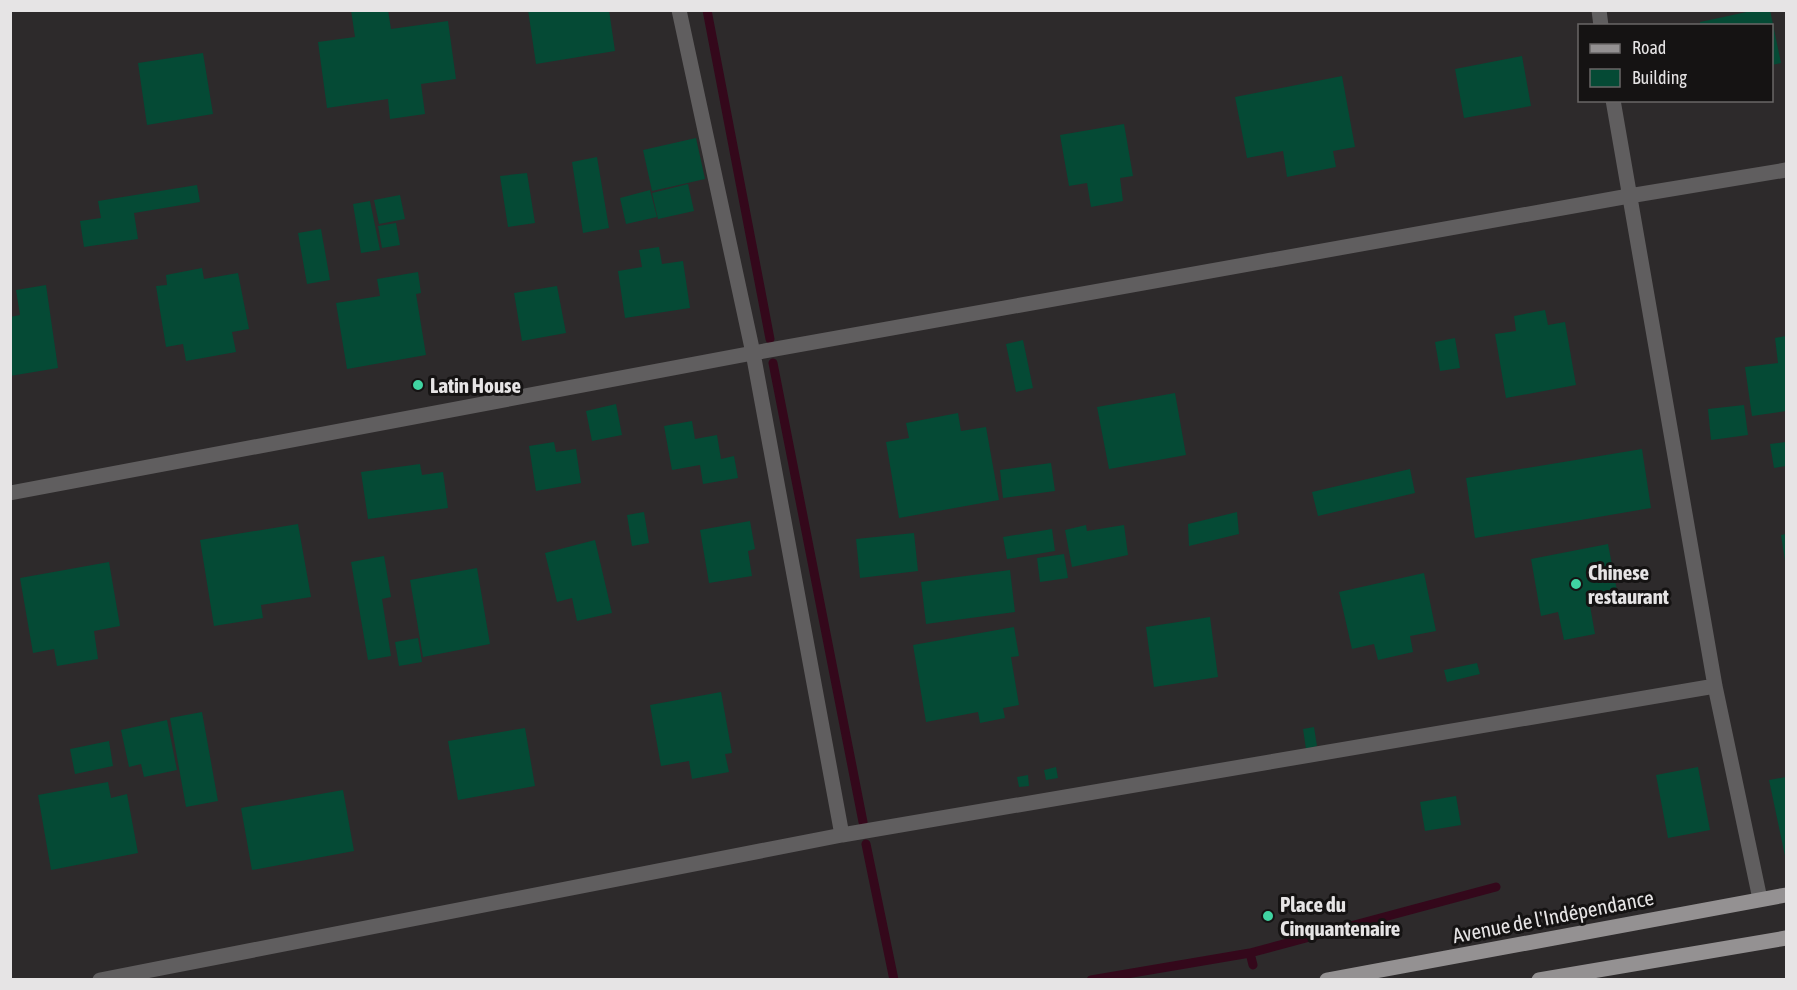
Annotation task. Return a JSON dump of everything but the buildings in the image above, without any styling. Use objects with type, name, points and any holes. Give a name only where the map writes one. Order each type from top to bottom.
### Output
[{"type":"main road","name":"Avenue de l'Indépendance","points":[[1327,980],[1786,895]]},
{"type":"main road","points":[[1539,980],[1786,938]]},
{"type":"street","points":[[679,10],[753,353],[842,835]]},
{"type":"street","points":[[1613,102],[1715,686],[1760,899]]},
{"type":"street","points":[[10,493],[753,353],[1786,170]]},
{"type":"street","points":[[100,980],[842,835],[1715,686]]},
{"type":"waterway","points":[[707,10],[770,339]]},
{"type":"waterway","points":[[773,363],[863,822]]},
{"type":"waterway","points":[[866,844],[894,980]]},
{"type":"waterway","points":[[1091,980],[1250,953],[1496,887]]},
{"type":"waterway","points":[[1250,953],[1253,965]]},
{"type":"place","name":"Latin House","points":[[418,385]]},
{"type":"place","name":"Chinese restaurant","points":[[1576,584]]},
{"type":"place","name":"Place du Cinquantenaire","points":[[1268,916]]}]
